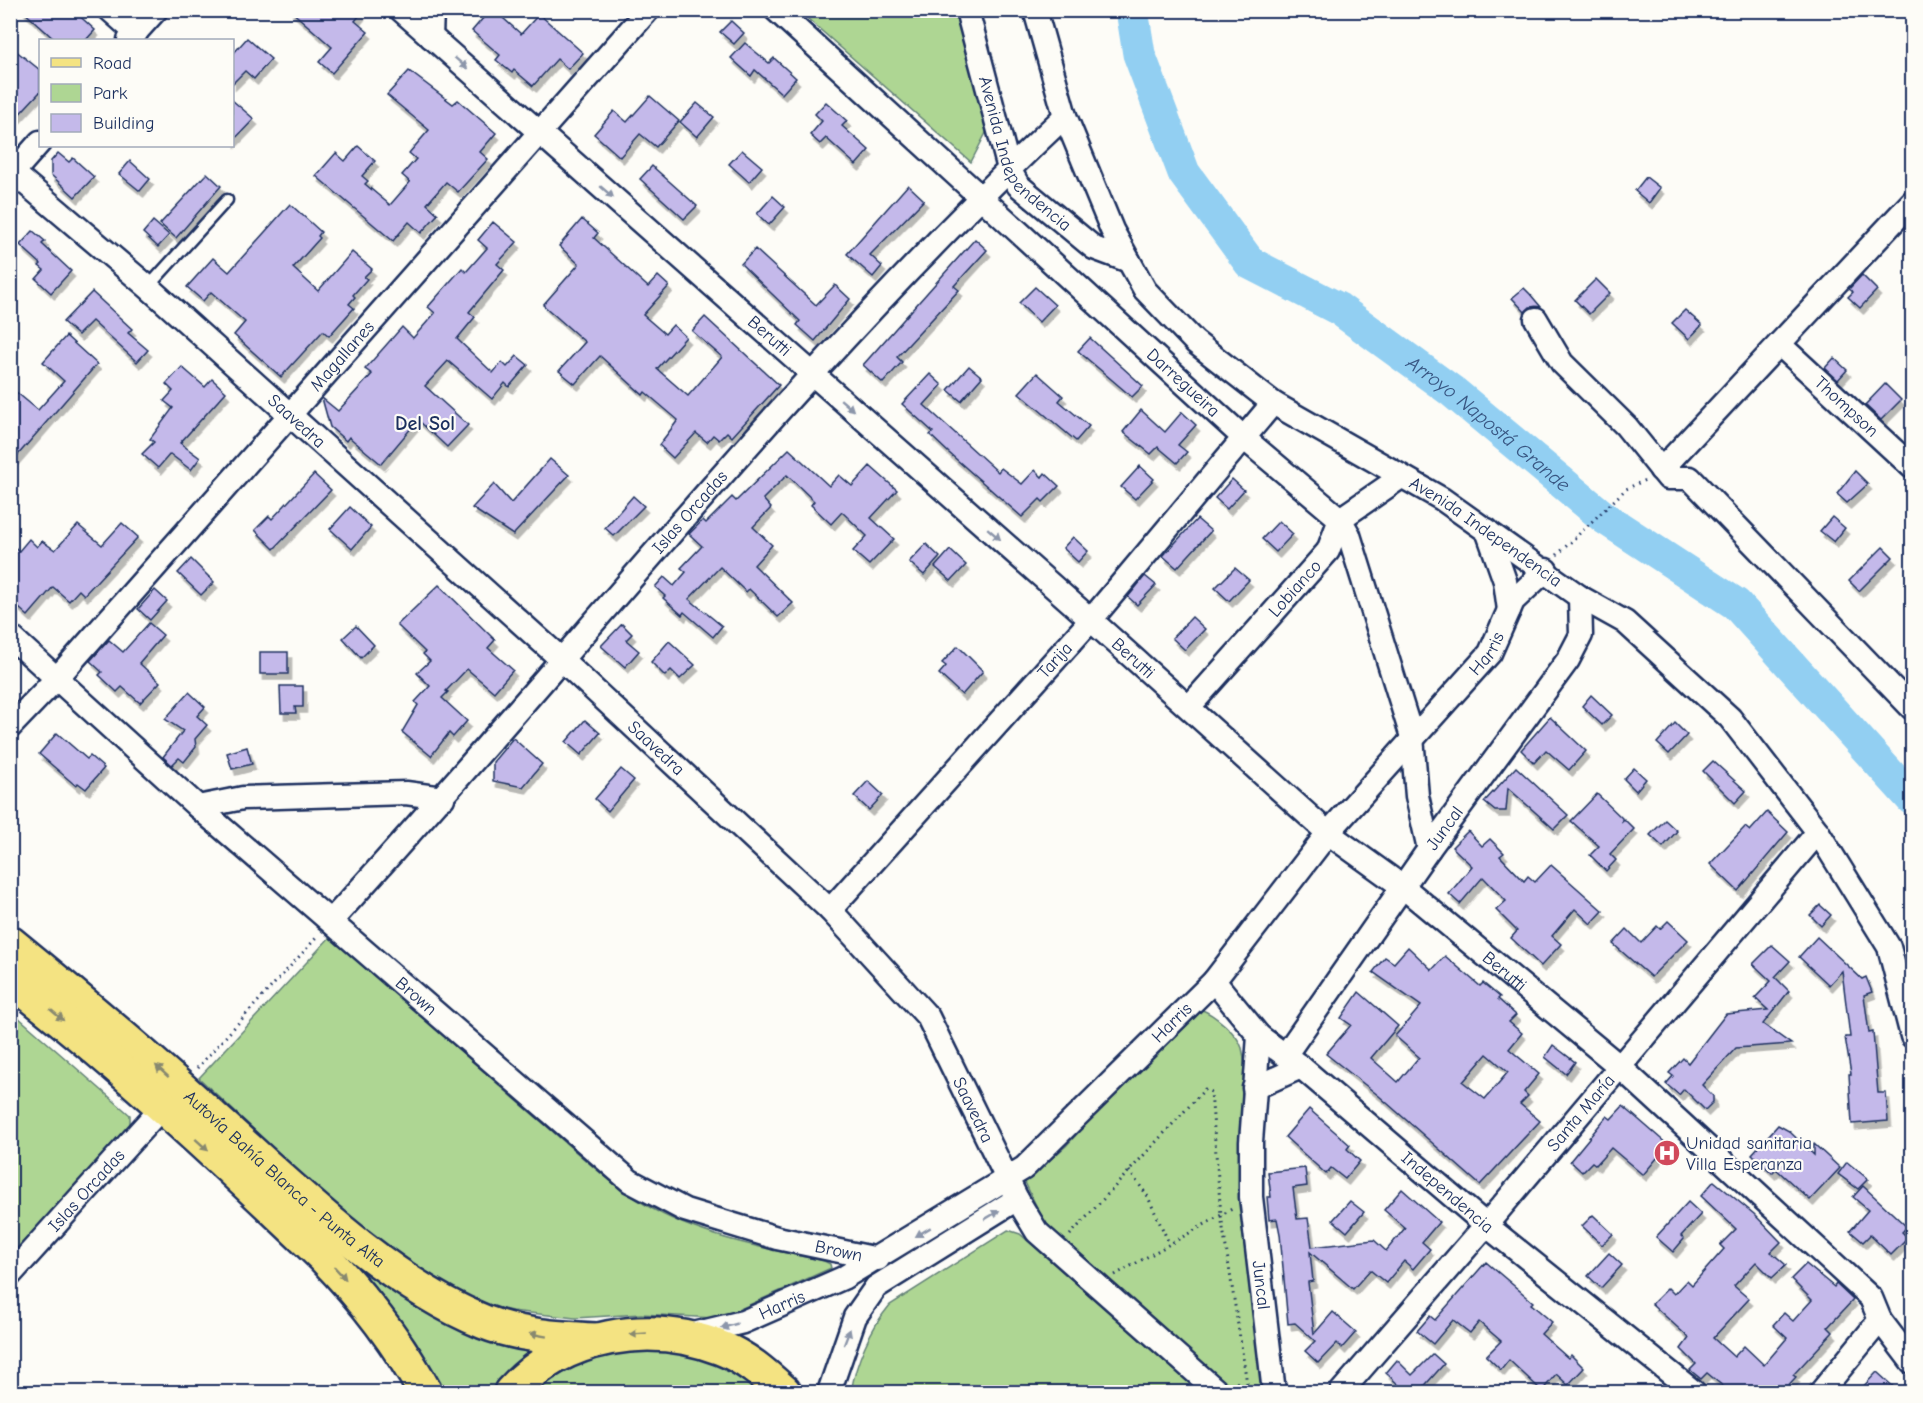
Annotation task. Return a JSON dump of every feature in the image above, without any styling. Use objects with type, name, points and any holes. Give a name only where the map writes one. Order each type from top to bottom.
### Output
[{"type":"main road","name":"Autovía Bahía Blanca - Punta Alta","points":[[10,944],[106,1021],[171,1097],[348,1282],[390,1335],[425,1392]]},
{"type":"main road","name":"Autovía Bahía Blanca - Punta Alta","points":[[10,979],[171,1097],[346,1236],[432,1294],[486,1322],[520,1332],[553,1338],[596,1340]]},
{"type":"main road","points":[[511,1392],[521,1381],[556,1356],[596,1340],[638,1333],[681,1336],[722,1348],[760,1370],[784,1392]]},
{"type":"street","points":[[110,10],[133,37],[156,10]]},
{"type":"street","name":"Berutti","points":[[401,10],[1091,620],[1328,833],[1402,886],[1619,1066],[1871,1298],[1880,1320]]},
{"type":"street","points":[[431,37],[432,10]]},
{"type":"street","name":"Magallanes","points":[[10,728],[57,678],[288,413],[648,10]]},
{"type":"street","name":"Darregueira","points":[[776,10],[1245,439],[1340,519],[1349,535],[1412,737],[1417,796],[1429,849]]},
{"type":"street","name":"Avenida Independencia","points":[[967,10],[1009,169],[1018,185],[1094,248],[1129,261]]},
{"type":"street","name":"Avenida Independencia","points":[[1035,10],[1065,116],[1112,230],[1145,290],[1195,342],[1274,403],[1442,499],[1546,570],[1580,597],[1625,622],[1730,718],[1818,831],[1889,947],[1912,1036]]},
{"type":"street","name":"Islas Orcadas","points":[[331,921],[443,798],[561,659],[813,375],[1009,169],[1065,116]]},
{"type":"street","points":[[12,173],[39,143]]},
{"type":"street","name":"Saavedra","points":[[12,173],[147,287],[288,413],[561,659],[830,910],[928,1017],[1013,1189],[1037,1232],[1218,1392]]},
{"type":"street","points":[[1661,470],[1912,202]]},
{"type":"street","points":[[1536,319],[1562,363],[1626,426],[1668,478],[1690,478],[1912,708]]},
{"type":"street","name":"Thompson","points":[[1779,344],[1912,467]]},
{"type":"street","name":"Tarija","points":[[830,910],[1091,620],[1274,403]]},
{"type":"street","points":[[1340,519],[1401,477]]},
{"type":"street","name":"Lobianco","points":[[1188,707],[1329,551],[1340,519]]},
{"type":"street","points":[[1487,530],[1505,581],[1509,610]]},
{"type":"street","name":"Harris","points":[[829,1392],[855,1317],[876,1287],[1013,1189],[1024,1168],[1214,981],[1328,833],[1490,653],[1513,601],[1546,570]]},
{"type":"street","name":"Juncal","points":[[1293,1061],[1402,886],[1568,660],[1581,635],[1580,597]]},
{"type":"street","name":"Brown","points":[[10,636],[198,807],[630,1181],[685,1210],[777,1238],[878,1259]]},
{"type":"street","points":[[198,807],[243,798],[406,793],[443,798]]},
{"type":"street","name":"Santa María","points":[[1341,1392],[1486,1225],[1818,831]]},
{"type":"street","name":"Independencia","points":[[1214,981],[1259,1036],[1293,1061],[1486,1225],[1694,1392]]},
{"type":"street","name":"Juncal","points":[[1259,1036],[1254,1088],[1251,1197],[1274,1392]]},
{"type":"street","points":[[1254,1088],[1293,1061]]},
{"type":"street","name":"Islas Orcadas","points":[[10,1275],[171,1097]]},
{"type":"street","name":"Harris","points":[[681,1336],[743,1322],[806,1296],[1013,1189]]},
{"type":"street","points":[[1821,1392],[1880,1320],[1912,1362]]},
{"type":"lane","points":[[147,287],[227,200]]},
{"type":"path","points":[[1572,542],[1626,489],[1661,470]]},
{"type":"path","points":[[171,1097],[331,921]]},
{"type":"path","points":[[1069,1236],[1205,1089],[1211,1092],[1221,1215],[1248,1392]]},
{"type":"path","points":[[1129,1171],[1147,1194],[1169,1243]]},
{"type":"path","points":[[1114,1276],[1251,1197]]},
{"type":"green space","points":[[799,11],[957,11],[988,129],[971,162]]},
{"type":"green space","points":[[332,935],[580,1156],[632,1196],[666,1216],[687,1225],[733,1240],[824,1261],[830,1264],[831,1268],[738,1310],[714,1318],[641,1314],[575,1318],[512,1311],[481,1304],[446,1285],[351,1221],[199,1078]]},
{"type":"green space","points":[[1200,1009],[1231,1031],[1242,1048],[1245,1091],[1239,1148],[1240,1191],[1248,1277],[1265,1392],[1232,1392],[1052,1230],[1041,1216],[1023,1178],[1045,1164],[1066,1146],[1186,1013]]},
{"type":"green space","points":[[10,1010],[130,1115],[130,1124],[125,1133],[11,1258]]},
{"type":"green space","points":[[304,1212],[550,1348],[502,1382],[494,1392],[445,1392],[415,1340]]},
{"type":"green space","points":[[1008,1230],[1020,1234],[1199,1392],[851,1392],[856,1369],[865,1346],[876,1324],[890,1305]]},
{"type":"green space","points":[[642,1347],[700,1356],[727,1367],[762,1392],[528,1392],[585,1358]]},
{"type":"building","points":[[22,10],[73,10],[95,30],[87,39],[54,39]]},
{"type":"building","points":[[290,10],[364,10],[355,21],[368,32],[332,73],[319,62],[332,47]]},
{"type":"building","points":[[490,10],[494,10],[521,34],[539,14],[583,53],[568,69],[557,59],[533,86],[514,70],[512,73],[496,60],[500,55],[472,31]]},
{"type":"building","points":[[731,21],[744,33],[734,44],[720,32]]},
{"type":"building","points":[[247,38],[271,59],[254,79],[245,71],[234,82],[234,53]]},
{"type":"building","points":[[745,43],[769,63],[774,58],[796,78],[782,94],[755,70],[751,76],[731,58]]},
{"type":"building","points":[[10,46],[39,69],[39,93],[10,124]]},
{"type":"building","points":[[409,71],[453,104],[458,100],[496,133],[480,152],[488,159],[458,192],[446,182],[427,204],[438,214],[421,233],[409,222],[393,241],[316,176],[336,153],[345,161],[358,146],[375,161],[362,176],[368,181],[365,184],[390,205],[410,182],[402,175],[416,159],[409,153],[429,130],[387,95]]},
{"type":"building","points":[[650,96],[679,121],[656,147],[640,134],[620,157],[594,134],[614,111],[627,122]]},
{"type":"building","points":[[234,102],[254,119],[234,140]]},
{"type":"building","points":[[826,102],[847,121],[842,126],[869,150],[856,165],[826,138],[820,144],[810,135],[822,121],[815,114]]},
{"type":"building","points":[[697,103],[714,117],[697,137],[680,122]]},
{"type":"building","points":[[742,150],[762,167],[749,182],[729,164]]},
{"type":"building","points":[[58,153],[69,162],[73,158],[94,177],[75,197],[51,175],[51,161]]},
{"type":"building","points":[[130,161],[150,179],[140,191],[119,174]]},
{"type":"building","points":[[652,166],[697,206],[684,219],[640,179]]},
{"type":"building","points":[[207,173],[221,186],[176,238],[160,224]]},
{"type":"building","points":[[1646,177],[1660,188],[1649,203],[1635,191]]},
{"type":"building","points":[[908,185],[924,200],[870,255],[882,266],[873,277],[847,254]]},
{"type":"building","points":[[773,196],[785,207],[769,225],[757,214]]},
{"type":"building","points":[[290,204],[321,232],[318,236],[320,238],[293,268],[318,291],[352,252],[372,269],[364,277],[367,279],[353,295],[355,297],[349,304],[354,308],[329,336],[323,331],[281,377],[234,335],[245,322],[211,292],[203,301],[187,287],[213,258],[229,272]]},
{"type":"building","points":[[582,219],[598,233],[594,238],[648,287],[658,276],[669,286],[643,315],[665,334],[673,325],[686,337],[657,369],[688,396],[722,357],[692,331],[705,317],[779,385],[732,437],[727,432],[719,440],[713,435],[707,442],[696,433],[673,458],[659,445],[678,420],[645,392],[643,395],[600,356],[575,384],[559,371],[585,342],[543,305],[579,264],[559,246]]},
{"type":"building","points":[[153,221],[169,235],[158,247],[143,233]]},
{"type":"building","points":[[493,222],[517,242],[497,264],[504,270],[469,312],[475,317],[457,339],[493,373],[502,362],[507,367],[517,356],[528,365],[509,387],[505,383],[492,399],[448,361],[425,386],[468,425],[447,447],[418,420],[381,464],[349,437],[346,441],[330,427],[322,398],[338,411],[372,374],[365,369],[402,327],[413,338],[435,313],[428,307],[462,268],[466,272],[487,248],[478,240]]},
{"type":"building","points":[[33,231],[45,241],[42,244],[71,271],[51,293],[36,279],[44,270],[39,266],[41,264],[20,245]]},
{"type":"building","points":[[975,239],[987,250],[954,286],[959,290],[897,357],[902,362],[883,383],[863,365]]},
{"type":"building","points":[[755,249],[816,305],[835,285],[850,299],[815,341],[797,325],[800,321],[741,264]]},
{"type":"building","points":[[1862,275],[1877,290],[1860,308],[1848,297],[1853,292],[1849,289]]},
{"type":"building","points":[[1596,279],[1610,293],[1589,314],[1575,300]]},
{"type":"building","points":[[1035,287],[1055,305],[1039,322],[1019,303]]},
{"type":"building","points":[[1524,288],[1541,307],[1530,307],[1525,312],[1512,298]]},
{"type":"building","points":[[92,292],[132,329],[128,333],[148,350],[137,362],[92,321],[78,335],[63,322]]},
{"type":"building","points":[[1685,310],[1702,325],[1689,339],[1672,323]]},
{"type":"building","points":[[66,336],[97,364],[10,464],[10,387],[38,410],[64,381],[43,362]]},
{"type":"building","points":[[1090,338],[1143,386],[1132,397],[1078,351]]},
{"type":"building","points":[[1834,358],[1847,370],[1838,380],[1825,368]]},
{"type":"building","points":[[969,366],[982,377],[961,401],[948,390]]},
{"type":"building","points":[[182,367],[205,387],[212,379],[226,392],[180,443],[200,458],[191,470],[170,454],[158,468],[142,454],[154,442],[150,439],[173,408],[164,401],[173,391],[166,384]]},
{"type":"building","points":[[1037,373],[1063,396],[1059,401],[1089,426],[1076,441],[1019,393]]},
{"type":"building","points":[[930,374],[942,385],[924,405],[998,472],[1001,468],[1022,484],[1035,470],[1042,477],[1045,473],[1059,486],[1043,502],[1040,499],[1022,517],[949,453],[930,435],[933,432],[902,404]]},
{"type":"building","points":[[1885,384],[1901,400],[1881,420],[1865,405]]},
{"type":"building","points":[[1141,410],[1165,432],[1182,412],[1196,425],[1178,445],[1187,452],[1177,463],[1158,447],[1151,454],[1123,432]]},
{"type":"building","points":[[789,449],[829,486],[839,475],[852,486],[870,466],[897,490],[871,518],[894,539],[869,565],[853,551],[867,536],[842,512],[831,524],[811,505],[814,501],[787,475],[763,499],[771,508],[753,527],[772,545],[754,565],[793,603],[778,617],[749,589],[746,592],[720,567],[689,599],[722,626],[713,637],[684,612],[682,615],[663,598],[665,596],[655,587],[664,577],[674,586],[686,572],[681,568],[702,546],[689,534],[703,520],[706,523],[732,497],[736,501]]},
{"type":"building","points":[[550,459],[569,475],[513,535],[472,508],[494,484],[511,503]]},
{"type":"building","points":[[1140,466],[1154,479],[1135,499],[1121,487]]},
{"type":"building","points":[[1855,471],[1868,484],[1847,503],[1837,494]]},
{"type":"building","points":[[314,474],[331,490],[274,549],[255,530],[269,516],[272,519]]},
{"type":"building","points":[[1232,479],[1244,490],[1227,509],[1215,498]]},
{"type":"building","points":[[633,496],[644,506],[614,536],[605,528]]},
{"type":"building","points":[[350,507],[371,527],[352,549],[330,529]]},
{"type":"building","points":[[1832,517],[1845,528],[1834,542],[1820,531]]},
{"type":"building","points":[[1197,519],[1211,531],[1177,568],[1163,556]]},
{"type":"building","points":[[1279,521],[1293,534],[1276,552],[1262,539]]},
{"type":"building","points":[[122,523],[138,537],[84,595],[79,590],[69,601],[53,587],[28,616],[10,600],[10,543],[19,551],[29,539],[37,547],[42,541],[55,550],[78,525],[102,545]]},
{"type":"building","points":[[1073,537],[1088,551],[1078,562],[1063,548]]},
{"type":"building","points":[[926,544],[940,557],[924,575],[909,562]]},
{"type":"building","points":[[1883,547],[1893,557],[1859,591],[1849,581]]},
{"type":"building","points":[[950,550],[966,565],[951,581],[935,567]]},
{"type":"building","points":[[191,559],[214,582],[201,595],[178,573]]},
{"type":"building","points":[[1235,568],[1249,580],[1229,601],[1215,588]]},
{"type":"building","points":[[1145,576],[1156,585],[1137,605],[1128,597]]},
{"type":"building","points":[[439,585],[495,640],[488,648],[513,670],[494,692],[467,669],[446,691],[448,692],[442,698],[467,721],[453,737],[449,733],[431,756],[402,732],[418,705],[415,702],[430,686],[417,673],[430,661],[423,654],[425,652],[397,625]]},
{"type":"building","points":[[155,590],[167,601],[150,620],[138,609]]},
{"type":"building","points":[[1192,617],[1205,629],[1185,650],[1172,638]]},
{"type":"building","points":[[149,623],[163,635],[139,663],[160,682],[140,703],[122,687],[117,692],[99,675],[102,672],[90,661],[109,640],[123,652]]},
{"type":"building","points":[[622,624],[632,634],[626,640],[639,651],[625,667],[601,646]]},
{"type":"building","points":[[356,626],[374,645],[361,658],[343,638]]},
{"type":"building","points":[[669,641],[695,665],[680,679],[671,670],[665,676],[651,662]]},
{"type":"building","points":[[958,646],[983,671],[962,695],[939,674],[946,666],[942,663]]},
{"type":"building","points":[[260,652],[288,652],[288,674],[260,674]]},
{"type":"building","points":[[280,686],[303,686],[303,707],[295,707],[296,713],[281,713]]},
{"type":"building","points":[[189,692],[205,707],[197,716],[207,725],[195,739],[196,747],[184,762],[179,758],[172,765],[163,757],[183,731],[165,719]]},
{"type":"building","points":[[1591,695],[1612,715],[1602,725],[1582,706]]},
{"type":"building","points":[[1550,717],[1586,751],[1569,770],[1546,750],[1534,763],[1521,750]]},
{"type":"building","points":[[585,720],[600,733],[581,755],[566,742]]},
{"type":"building","points":[[1675,723],[1687,735],[1669,754],[1657,743]]},
{"type":"building","points":[[57,733],[87,759],[90,756],[104,768],[86,789],[78,783],[76,786],[39,754]]},
{"type":"building","points":[[513,738],[542,764],[523,787],[493,781],[493,762]]},
{"type":"building","points":[[247,747],[252,764],[232,769],[227,753]]},
{"type":"building","points":[[1713,761],[1746,791],[1735,803],[1703,771]]},
{"type":"building","points":[[1516,767],[1568,815],[1554,829],[1508,788],[1506,811],[1495,811],[1484,802]]},
{"type":"building","points":[[1634,768],[1646,779],[1636,791],[1624,779]]},
{"type":"building","points":[[621,769],[634,780],[608,811],[595,799]]},
{"type":"building","points":[[868,781],[883,795],[869,810],[854,796]]},
{"type":"building","points":[[1597,794],[1622,818],[1622,821],[1624,819],[1634,829],[1610,854],[1616,860],[1606,871],[1590,855],[1599,846],[1571,821]]},
{"type":"building","points":[[1767,812],[1788,832],[1738,891],[1710,864],[1745,827],[1750,831]]},
{"type":"building","points":[[1665,820],[1677,831],[1663,847],[1650,835]]},
{"type":"building","points":[[1468,831],[1482,846],[1490,839],[1504,853],[1500,856],[1524,881],[1528,876],[1535,882],[1551,865],[1603,911],[1591,924],[1575,909],[1552,936],[1561,944],[1541,966],[1511,938],[1517,931],[1496,910],[1506,901],[1483,877],[1460,904],[1449,894],[1472,866],[1452,847]]},
{"type":"building","points":[[1820,905],[1831,915],[1821,926],[1810,915]]},
{"type":"building","points":[[1668,921],[1688,940],[1651,977],[1613,944],[1627,929],[1641,943],[1657,926],[1660,929]]},
{"type":"building","points":[[1817,937],[1862,979],[1866,977],[1872,992],[1864,995],[1869,1033],[1873,1032],[1878,1093],[1886,1093],[1888,1121],[1852,1124],[1849,1074],[1851,1074],[1845,1037],[1850,1037],[1842,971],[1829,985],[1799,957]]},
{"type":"building","points":[[1772,945],[1790,961],[1775,977],[1789,991],[1763,1024],[1791,1044],[1736,1048],[1702,1085],[1713,1096],[1713,1102],[1705,1110],[1684,1089],[1679,1095],[1666,1084],[1673,1076],[1669,1073],[1683,1058],[1688,1063],[1726,1014],[1768,1010],[1755,998],[1771,981],[1753,964]]},
{"type":"building","points":[[1408,947],[1432,970],[1445,956],[1480,986],[1483,983],[1516,1015],[1509,1022],[1522,1033],[1509,1049],[1539,1074],[1524,1092],[1528,1096],[1520,1104],[1540,1121],[1480,1185],[1379,1096],[1326,1054],[1351,1025],[1341,1018],[1359,992],[1398,1026],[1371,1058],[1398,1082],[1419,1057],[1395,1036],[1421,1006],[1373,972],[1385,957],[1394,963]],"holes":[[[1487,1054],[1508,1072],[1485,1099],[1463,1082]]]},
{"type":"building","points":[[1553,1045],[1575,1062],[1566,1074],[1545,1057]]},
{"type":"building","points":[[1623,1106],[1668,1145],[1643,1175],[1611,1148],[1596,1165],[1592,1162],[1582,1172],[1570,1161],[1607,1116],[1611,1119]]},
{"type":"building","points":[[1309,1109],[1350,1145],[1347,1149],[1360,1161],[1345,1179],[1331,1168],[1326,1174],[1285,1137]]},
{"type":"building","points":[[1778,1125],[1789,1131],[1814,1155],[1814,1144],[1840,1168],[1810,1200],[1776,1169],[1772,1173],[1752,1154]]},
{"type":"building","points":[[1847,1162],[1868,1179],[1858,1189],[1838,1174]]},
{"type":"building","points":[[1305,1168],[1307,1186],[1293,1188],[1297,1219],[1308,1218],[1312,1247],[1374,1240],[1386,1251],[1405,1228],[1384,1210],[1402,1189],[1439,1222],[1422,1242],[1430,1249],[1413,1269],[1404,1261],[1386,1283],[1370,1270],[1353,1289],[1310,1252],[1313,1281],[1308,1282],[1314,1334],[1333,1312],[1356,1332],[1342,1348],[1337,1343],[1318,1363],[1305,1351],[1315,1341],[1295,1323],[1288,1324],[1280,1234],[1277,1219],[1269,1220],[1267,1197],[1271,1197],[1268,1172]]},
{"type":"building","points":[[1714,1181],[1754,1214],[1781,1242],[1771,1252],[1786,1265],[1772,1278],[1756,1262],[1734,1286],[1749,1299],[1713,1338],[1734,1357],[1744,1346],[1764,1365],[1787,1338],[1773,1325],[1784,1313],[1793,1321],[1812,1300],[1791,1279],[1806,1264],[1834,1287],[1836,1284],[1853,1300],[1828,1327],[1833,1332],[1793,1375],[1796,1377],[1782,1392],[1730,1392],[1707,1373],[1701,1379],[1690,1370],[1696,1364],[1681,1349],[1689,1338],[1652,1304],[1668,1288],[1674,1294],[1687,1280],[1692,1285],[1724,1249],[1720,1245],[1736,1229],[1701,1196]]},
{"type":"building","points":[[1863,1186],[1907,1227],[1902,1232],[1908,1238],[1891,1255],[1870,1235],[1863,1242],[1850,1231],[1868,1210],[1853,1197]]},
{"type":"building","points":[[1350,1201],[1364,1212],[1347,1232],[1333,1220]]},
{"type":"building","points":[[1688,1202],[1701,1214],[1681,1236],[1684,1239],[1673,1252],[1656,1237]]},
{"type":"building","points":[[1593,1215],[1613,1234],[1602,1245],[1582,1226]]},
{"type":"building","points":[[1609,1253],[1622,1265],[1601,1288],[1588,1276]]},
{"type":"building","points":[[1486,1262],[1533,1302],[1531,1304],[1552,1322],[1541,1334],[1568,1358],[1571,1355],[1584,1368],[1568,1385],[1556,1374],[1542,1391],[1509,1360],[1501,1370],[1486,1356],[1501,1341],[1479,1322],[1470,1333],[1453,1320],[1433,1344],[1417,1331],[1430,1316],[1435,1320]]},
{"type":"building","points":[[1433,1354],[1444,1364],[1419,1392],[1406,1392],[1386,1373],[1397,1360],[1412,1375]]},
{"type":"building","points":[[1877,1372],[1899,1392],[1858,1392]]},
{"type":"waterway","name":"Arroyo Napostá Grande","points":[[1132,10],[1139,54],[1184,173],[1250,263],[1339,309],[1453,392],[1606,519],[1736,604],[1912,799]]},
{"type":"place","name":"Unidad sanitaria Villa Esperanza","points":[[1667,1153]]},
{"type":"district","name":"Del Sol","points":[[425,423]]}]
